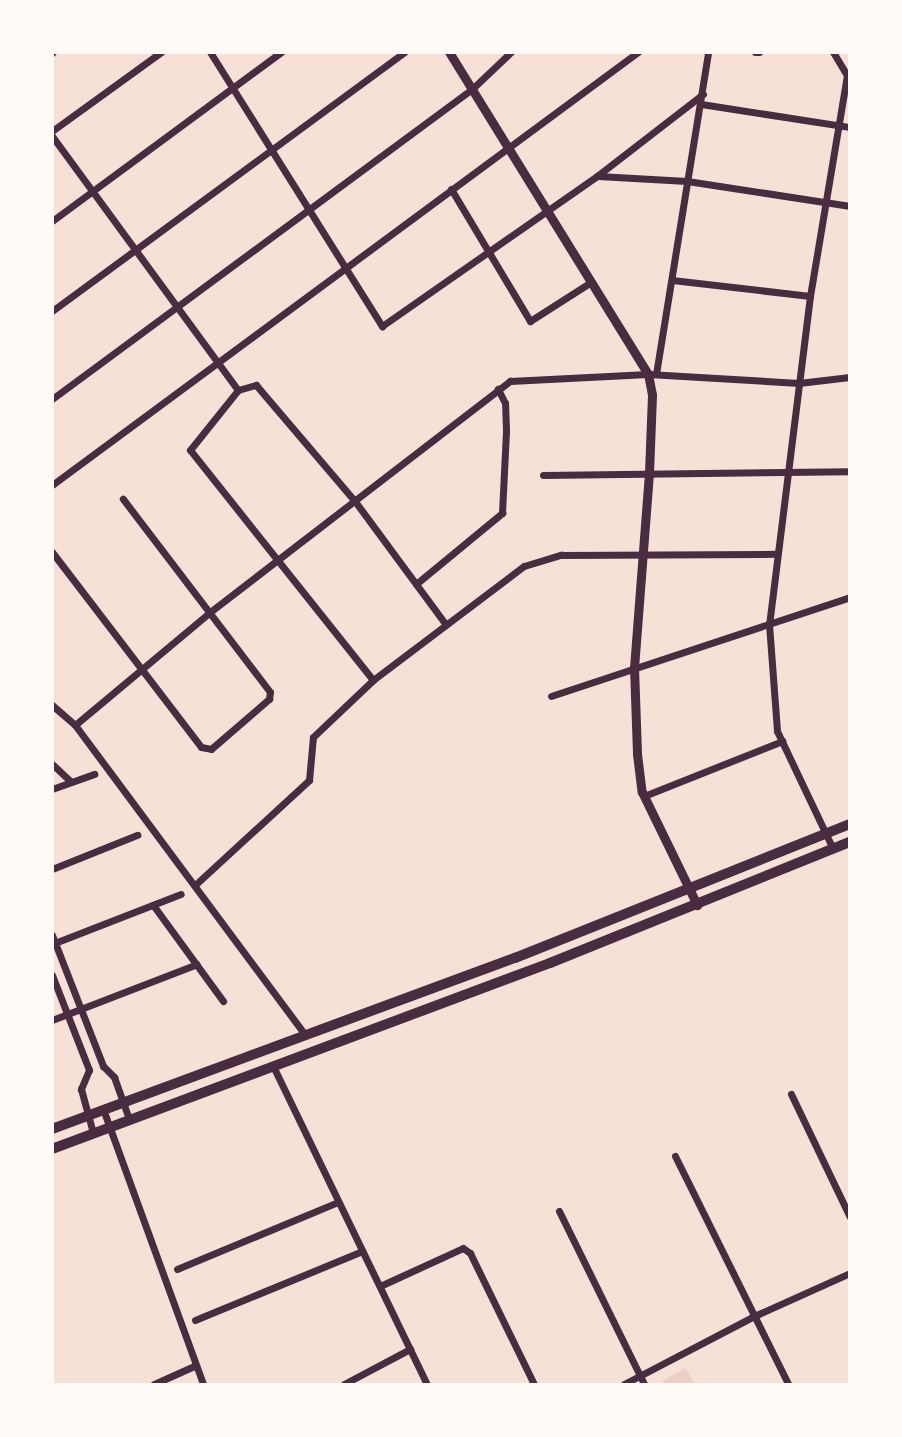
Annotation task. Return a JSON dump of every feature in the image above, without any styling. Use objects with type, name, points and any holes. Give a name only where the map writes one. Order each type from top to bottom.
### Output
[{"type":"main road","points":[[52,1129],[690,890],[849,824]]},
{"type":"main road","points":[[52,1149],[696,905],[849,842]]},
{"type":"street","points":[[161,52],[52,134],[238,390]]},
{"type":"street","points":[[210,52],[382,326],[597,176],[703,94]]},
{"type":"street","points":[[52,221],[281,52]]},
{"type":"street","points":[[52,311],[404,52]]},
{"type":"street","points":[[449,52],[591,282],[652,374]]},
{"type":"street","points":[[52,398],[472,89],[511,52]]},
{"type":"street","points":[[53,483],[218,366],[346,267],[638,52]]},
{"type":"street","points":[[696,905],[644,796],[637,754],[634,667],[649,473],[652,374],[672,280],[708,52]]},
{"type":"street","points":[[833,52],[848,74],[810,296],[769,624],[777,731],[833,849]]},
{"type":"street","points":[[701,104],[849,127]]},
{"type":"street","points":[[597,176],[687,181],[849,206]]},
{"type":"street","points":[[452,189],[530,321],[591,282]]},
{"type":"street","points":[[672,280],[810,296]]},
{"type":"street","points":[[75,724],[210,612],[281,561],[354,500],[510,381],[652,374],[799,383],[849,377]]},
{"type":"street","points":[[373,680],[190,450],[238,390],[256,385],[354,500],[446,625]]},
{"type":"street","points":[[416,584],[502,513],[506,430],[505,403],[498,389]]},
{"type":"street","points":[[543,475],[849,471]]},
{"type":"street","points":[[52,552],[201,747],[211,749],[269,699],[270,692],[124,499]]},
{"type":"street","points":[[195,885],[309,780],[313,737],[373,680],[524,566],[542,558],[642,552],[776,554]]},
{"type":"street","points":[[551,696],[849,597]]},
{"type":"street","points":[[52,705],[75,724],[305,1035]]},
{"type":"street","points":[[644,796],[782,741]]},
{"type":"street","points":[[52,764],[71,782]]},
{"type":"street","points":[[52,789],[94,774]]},
{"type":"street","points":[[52,869],[138,835]]},
{"type":"street","points":[[129,1119],[114,1077],[103,1066],[53,940],[181,894]]},
{"type":"street","points":[[153,905],[223,1001]]},
{"type":"street","points":[[52,1020],[197,964]]},
{"type":"street","points":[[52,975],[89,1070],[81,1089],[93,1133]]},
{"type":"street","points":[[273,1066],[427,1384]]},
{"type":"street","points":[[791,1094],[849,1217]]},
{"type":"street","points":[[103,1109],[194,1366],[203,1384]]},
{"type":"street","points":[[675,1156],[736,1275],[752,1317],[788,1384]]},
{"type":"street","points":[[177,1269],[338,1202]]},
{"type":"street","points":[[559,1211],[645,1384]]},
{"type":"street","points":[[380,1286],[463,1248],[470,1252],[534,1384]]},
{"type":"street","points":[[195,1320],[362,1251]]},
{"type":"street","points":[[624,1384],[752,1317],[849,1273]]},
{"type":"street","points":[[344,1384],[410,1349]]},
{"type":"street","points":[[154,1384],[194,1366]]},
{"type":"shaded area","points":[[686,1368],[694,1384],[664,1384],[662,1381]]}]
